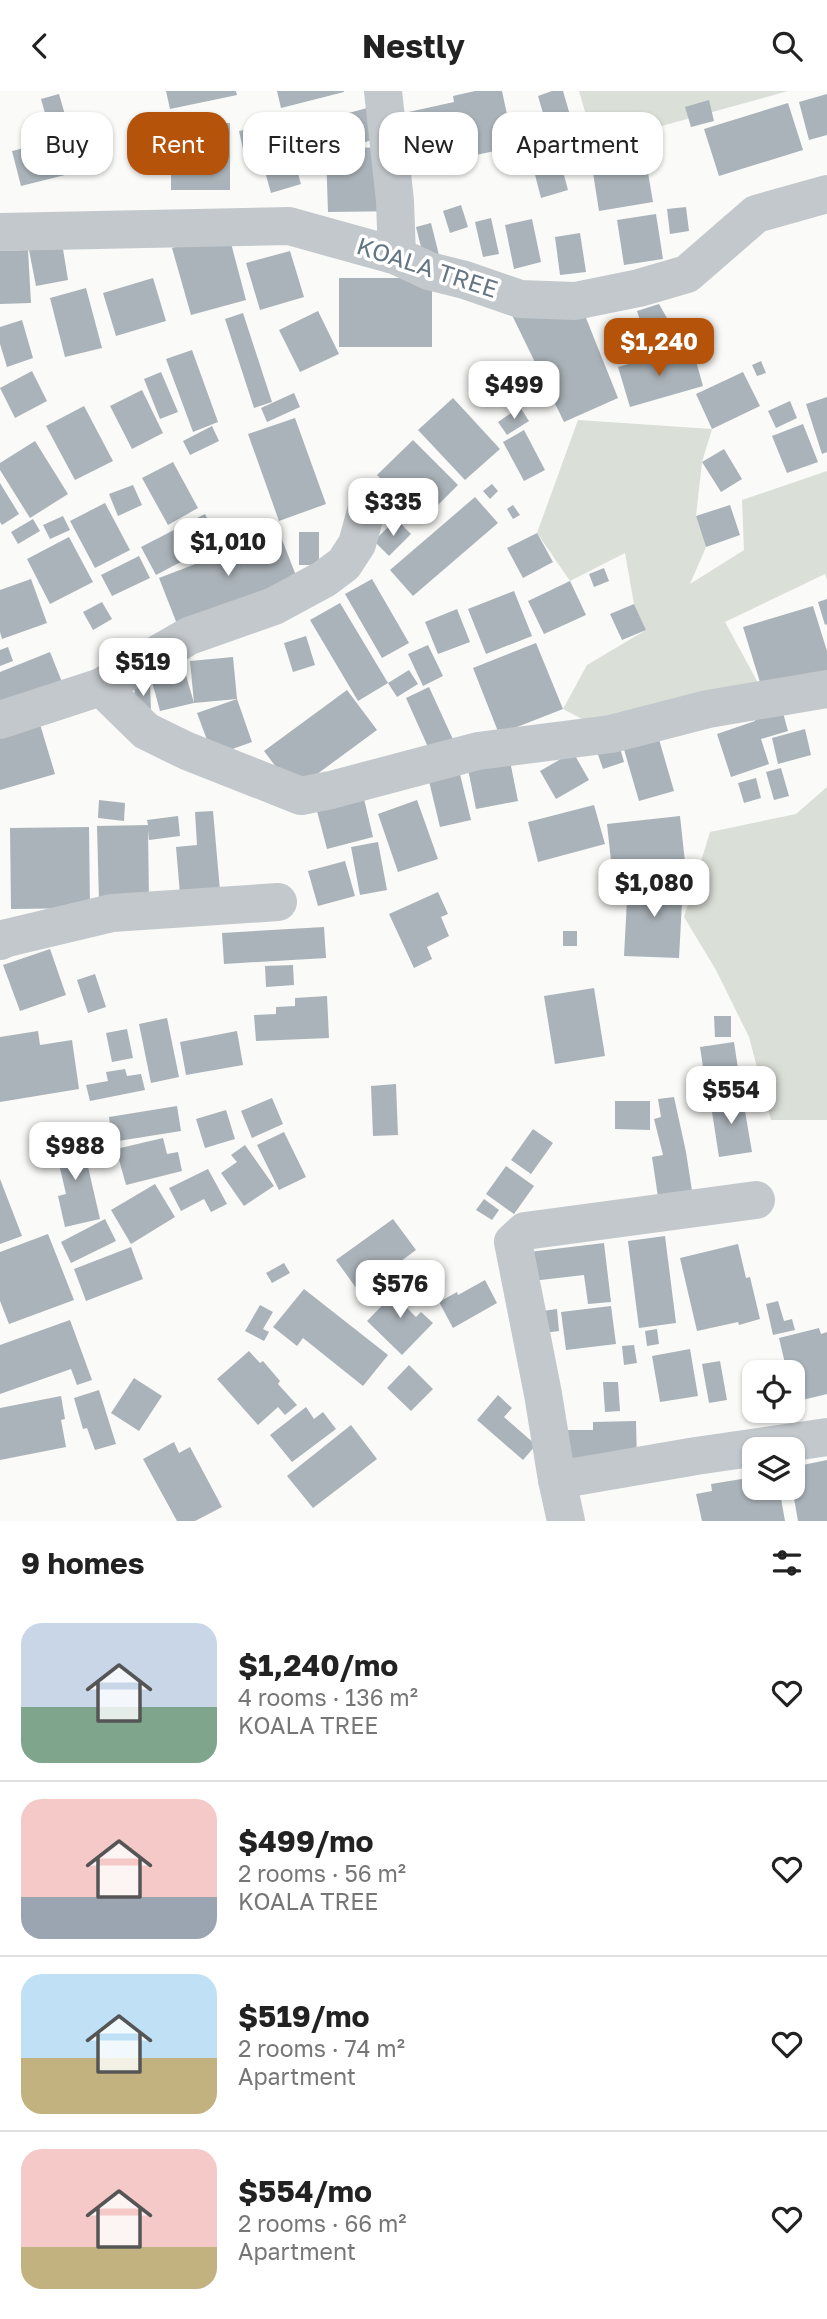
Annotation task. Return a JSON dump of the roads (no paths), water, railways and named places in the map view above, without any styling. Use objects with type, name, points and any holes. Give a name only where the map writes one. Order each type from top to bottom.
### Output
[{"type":"street","points":[[383,91],[395,201],[397,256]]},
{"type":"street","name":"KOALA TREE","points":[[0,232],[289,226],[397,256],[429,271],[520,299],[575,301],[639,288],[687,274],[756,214],[827,194]]},
{"type":"street","points":[[0,720],[101,687],[188,636],[274,606],[324,579],[344,564],[357,544],[368,504]]},
{"type":"street","points":[[101,687],[146,731],[187,751],[301,796],[478,751],[611,734],[708,709],[827,689]]},
{"type":"street","points":[[0,941],[112,913],[278,902]]},
{"type":"street","points":[[566,1521],[513,1242],[525,1231],[756,1200]]},
{"type":"street","points":[[557,1480],[827,1437]]}]
